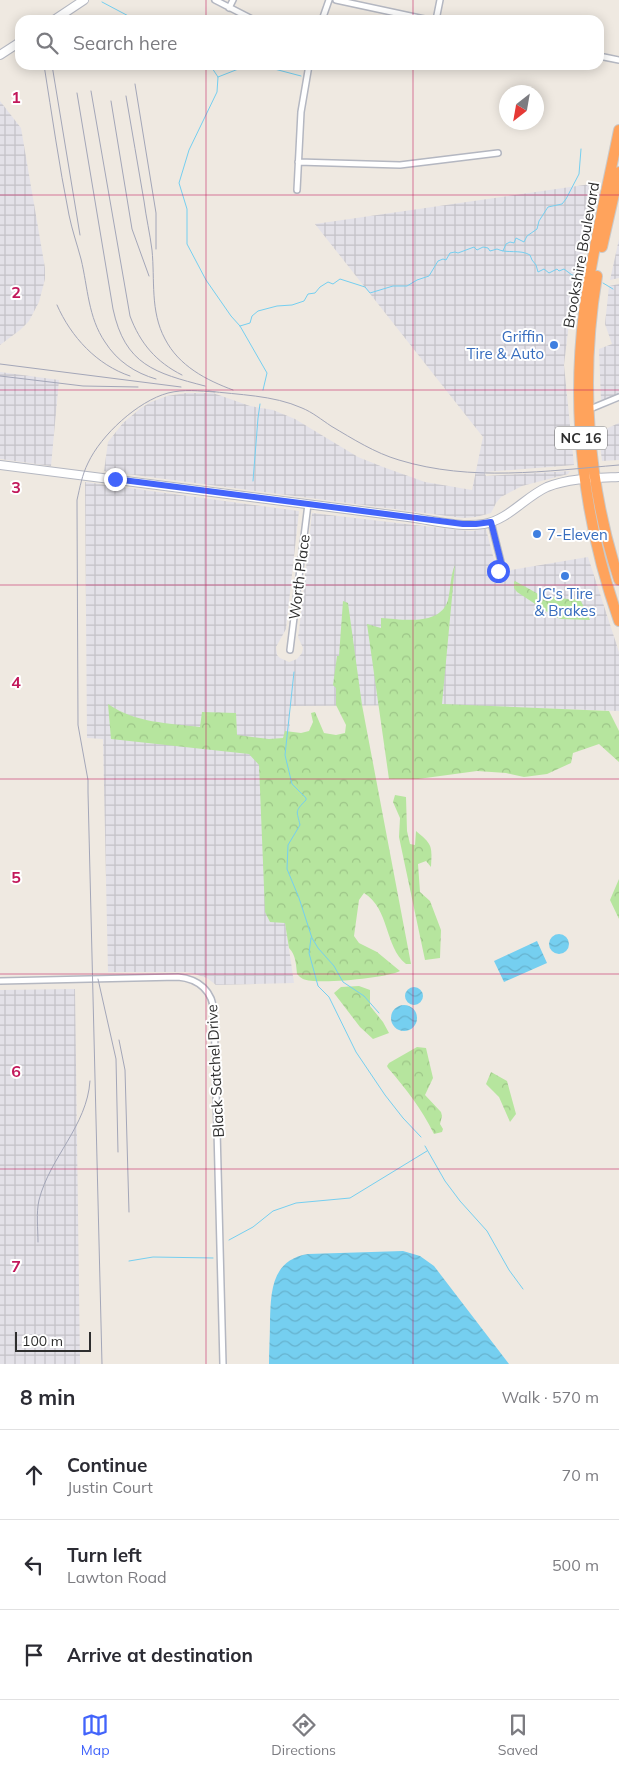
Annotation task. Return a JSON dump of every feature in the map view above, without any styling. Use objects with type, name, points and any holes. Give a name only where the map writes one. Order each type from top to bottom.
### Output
[{"type":"highway","name":"Brookshire Boulevard","points":[[619,130],[592,263],[584,313],[580,365],[584,412],[604,529],[619,580]]},
{"type":"highway","name":"Brookshire Boulevard","points":[[619,172],[594,292],[584,412],[584,479],[601,565],[619,621]]},
{"type":"street","points":[[62,15],[84,0]]},
{"type":"street","points":[[214,0],[244,15]]},
{"type":"street","points":[[229,8],[233,0]]},
{"type":"street","points":[[324,15],[329,0]]},
{"type":"street","points":[[336,0],[406,15]]},
{"type":"street","points":[[437,15],[440,0]]},
{"type":"street","points":[[0,55],[15,45]]},
{"type":"street","points":[[604,57],[619,60]]},
{"type":"street","points":[[297,190],[301,112],[308,70]]},
{"type":"street","points":[[298,162],[404,165],[498,153]]},
{"type":"street","points":[[584,412],[619,397]]},
{"type":"street","points":[[0,465],[463,524],[491,522],[547,488],[584,479],[619,477]]},
{"type":"street","name":"Worth Place","points":[[290,650],[308,504]]},
{"type":"street","points":[[491,522],[501,562],[498,571]]},
{"type":"street","name":"Black Satchel Drive","points":[[0,981],[178,977],[196,982],[211,997],[214,1005],[215,1032],[223,1364]]},
{"type":"shaded area","points":[[0,101],[21,128],[45,268],[45,279],[39,302],[29,321],[0,345]]},
{"type":"shaded area","points":[[598,183],[569,323],[564,365],[574,465],[484,472],[486,476],[570,471],[568,474],[522,486],[501,497],[491,513],[463,518],[104,471],[108,442],[123,423],[141,408],[167,396],[186,393],[213,393],[250,406],[273,410],[295,419],[358,457],[383,467],[425,482],[472,490],[483,437],[315,224]]},
{"type":"shaded area","points":[[619,239],[619,278],[610,280]]},
{"type":"shaded area","points":[[619,284],[619,394],[601,402],[599,349],[612,344],[605,324],[609,286]]},
{"type":"shaded area","points":[[0,372],[59,380],[51,466],[0,459]]},
{"type":"shaded area","points":[[619,423],[619,460],[602,461],[598,428],[601,431]]},
{"type":"shaded area","points":[[85,482],[299,511],[286,629],[276,647],[277,655],[289,662],[297,659],[302,653],[303,648],[298,637],[312,513],[458,530],[486,529],[494,560],[488,570],[488,574],[489,578],[495,583],[505,580],[511,570],[588,557],[619,652],[619,711],[442,705],[289,706],[291,751],[270,922],[285,922],[294,983],[216,985],[207,978],[188,972],[108,972],[103,739],[87,738]]},
{"type":"shaded area","points":[[75,989],[80,1364],[0,1364],[0,990]]},
{"type":"green space","points":[[455,565],[442,704],[609,711],[619,731],[619,762],[599,744],[573,753],[571,763],[547,774],[524,777],[506,773],[477,771],[418,779],[389,779],[367,624],[381,628],[381,618],[419,620],[437,614],[444,609],[448,600]]},
{"type":"green space","points":[[515,581],[540,595],[580,599],[590,620],[555,617],[517,592],[514,588]]},
{"type":"green space","points":[[343,601],[348,603],[362,705],[411,964],[406,964],[399,956],[378,908],[364,893],[359,900],[354,936],[359,943],[377,952],[400,971],[393,974],[352,980],[310,981],[303,979],[297,974],[294,957],[289,948],[285,923],[270,922],[265,912],[259,765],[249,754],[111,739],[108,704],[141,719],[200,727],[202,712],[236,713],[237,735],[269,739],[283,738],[285,731],[301,733],[309,731],[313,722],[311,713],[315,712],[324,733],[336,735],[345,733],[346,725],[336,705],[336,688],[333,685],[337,656],[339,656]]},
{"type":"green space","points":[[395,795],[406,797],[407,831],[410,844],[415,845],[416,831],[430,846],[431,867],[426,861],[418,864],[420,892],[430,901],[441,930],[440,958],[425,960],[399,837],[400,818],[393,802]]},
{"type":"green space","points":[[619,879],[619,919],[610,900]]},
{"type":"green space","points":[[359,986],[370,990],[370,1006],[389,1033],[373,1039],[360,1027],[334,993],[341,987]]},
{"type":"green space","points":[[417,1047],[426,1048],[433,1078],[425,1095],[441,1112],[442,1116],[440,1124],[443,1129],[442,1132],[434,1134],[413,1100],[387,1066]]},
{"type":"green space","points":[[491,1072],[507,1081],[516,1114],[510,1122],[499,1097],[486,1084]]},
{"type":"water","points":[[559,934],[566,937],[569,944],[566,951],[559,954],[552,951],[549,944],[552,937]]},
{"type":"water","points":[[537,941],[547,963],[504,982],[494,961]]},
{"type":"water","points":[[414,987],[420,990],[423,996],[420,1002],[414,1005],[408,1002],[405,996],[408,990]]},
{"type":"water","points":[[404,1005],[413,1009],[417,1018],[413,1027],[404,1031],[395,1027],[391,1018],[395,1009]]},
{"type":"water","points":[[403,1251],[420,1256],[434,1266],[509,1364],[269,1364],[271,1299],[280,1270],[287,1263],[296,1257],[308,1254]]},
{"type":"waterway","points":[[102,2],[127,15]]},
{"type":"waterway","points":[[213,70],[218,77],[217,92],[189,150],[179,183],[187,209],[187,244],[206,280],[240,326],[267,373],[263,390]]},
{"type":"waterway","points":[[218,77],[236,70]]},
{"type":"waterway","points":[[278,70],[301,76]]},
{"type":"waterway","points":[[503,251],[506,244],[514,243],[516,238],[524,242],[527,236],[537,229],[539,221],[548,207],[562,204],[566,199],[579,174],[581,149]]},
{"type":"waterway","points":[[240,326],[250,323],[252,316],[258,311],[304,301],[308,294],[315,293],[328,282],[333,284],[340,279],[365,287],[370,293],[393,286],[407,286],[429,276],[438,261],[446,260],[450,253],[458,253],[474,247],[477,250],[483,247],[488,248],[490,251],[497,249],[526,253],[530,255],[538,272],[544,269],[549,273],[557,269],[559,271],[564,269],[572,275],[579,277]]},
{"type":"waterway","points":[[603,283],[613,289]]},
{"type":"waterway","points":[[253,481],[260,404]]},
{"type":"waterway","points":[[294,672],[285,755],[292,784],[306,800],[298,809],[297,814],[300,825],[288,845],[287,869],[312,938],[318,948],[334,966],[343,982],[364,996],[379,1013]]},
{"type":"waterway","points":[[311,938],[309,953],[318,986],[329,997],[356,1052],[385,1095],[421,1137]]},
{"type":"waterway","points":[[425,1146],[445,1181],[487,1231],[509,1270],[523,1289]]},
{"type":"waterway","points":[[229,1240],[253,1227],[273,1211],[296,1203],[350,1198],[427,1151]]},
{"type":"waterway","points":[[129,1261],[153,1257],[213,1258]]},
{"type":"railway","points":[[45,70],[69,215],[95,323],[105,342],[115,355],[134,370],[156,379]]},
{"type":"railway","points":[[53,70],[80,235]]},
{"type":"railway","points":[[135,84],[156,213],[156,249]]},
{"type":"railway","points":[[91,91],[130,316],[139,335],[150,351],[164,364],[182,375]]},
{"type":"railway","points":[[77,93],[113,309],[118,328],[125,343],[134,355],[145,364],[157,371],[205,386]]},
{"type":"railway","points":[[126,96],[151,244],[155,306],[160,328],[171,349],[194,371],[213,382],[233,390]]},
{"type":"railway","points":[[111,101],[132,229],[149,276]]},
{"type":"railway","points":[[57,305],[70,328],[86,348],[107,365],[130,376]]},
{"type":"railway","points":[[0,364],[181,387]]},
{"type":"railway","points":[[0,376],[83,386],[138,387]]},
{"type":"railway","points":[[102,1364],[88,780],[78,725],[77,500],[84,472],[94,452],[111,431],[133,411],[156,397],[168,393],[186,391],[215,392]]},
{"type":"railway","points":[[208,391],[256,396],[291,404],[302,408],[373,450],[399,460],[426,467],[453,471],[509,473],[619,465]]},
{"type":"railway","points":[[98,979],[116,1059],[118,1152]]},
{"type":"railway","points":[[119,1040],[125,1070],[129,1212]]},
{"type":"railway","points":[[38,1242],[38,1205],[44,1184],[82,1113],[90,1081]]},
{"type":"place","name":"Griffin Tire & Auto","points":[[554,345]]},
{"type":"place","name":"7-Eleven","points":[[537,534]]},
{"type":"place","name":"JC's Tire & Brakes","points":[[565,576]]},
{"type":"route","points":[[115,479],[463,524],[491,522],[501,562],[498,571]]}]
